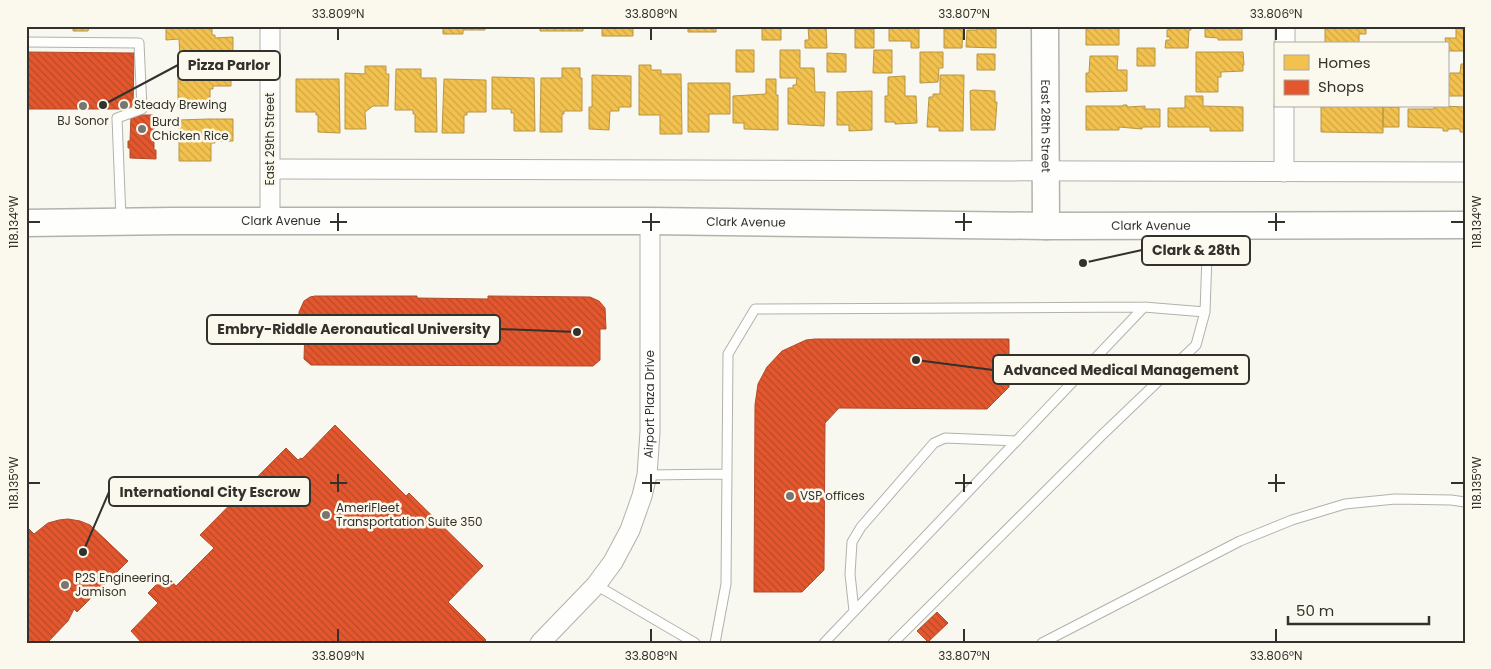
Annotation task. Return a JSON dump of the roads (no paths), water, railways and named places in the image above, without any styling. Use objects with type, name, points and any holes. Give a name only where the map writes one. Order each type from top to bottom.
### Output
[{"type":"main road","name":"East 28th Street","points":[[1045,26],[1046,226]]},
{"type":"main road","name":"Clark Avenue","points":[[26,223],[650,221],[1046,226],[1465,225]]},
{"type":"street","name":"East 29th Street","points":[[270,26],[270,221]]},
{"type":"street","points":[[1285,26],[1285,42]]},
{"type":"street","points":[[1284,108],[1284,172]]},
{"type":"street","points":[[271,169],[1465,172]]},
{"type":"street","name":"Airport Plaza Drive","points":[[540,643],[596,585],[614,562],[630,530],[642,496],[647,475],[650,432],[650,221]]},
{"type":"lane","points":[[26,42],[140,43],[142,109],[117,118],[121,222]]},
{"type":"lane","points":[[892,643],[1102,435],[1196,345],[1205,312],[1208,225]]},
{"type":"lane","points":[[715,643],[726,584],[728,354],[755,309],[1144,307],[1205,312]]},
{"type":"lane","points":[[824,643],[1144,307]]},
{"type":"lane","points":[[854,611],[850,574],[852,542],[861,527],[934,443],[946,438],[1017,441]]},
{"type":"lane","points":[[647,475],[726,474]]},
{"type":"lane","points":[[1042,643],[1240,541],[1292,520],[1345,504],[1395,499],[1465,502]]},
{"type":"lane","points":[[596,585],[695,643]]},
{"type":"place","name":"Pizza Parlor","points":[[103,105]]},
{"type":"place","name":"Steady Brewing","points":[[124,105]]},
{"type":"place","name":"BJ Sonor","points":[[83,106]]},
{"type":"place","name":"Burd Chicken Rice","points":[[142,129]]},
{"type":"place","name":"Clark & 28th","points":[[1083,263]]},
{"type":"place","name":"Embry-Riddle Aeronautical University","points":[[577,332]]},
{"type":"place","name":"Advanced Medical Management","points":[[916,360]]},
{"type":"place","name":"VSP offices","points":[[790,496]]},
{"type":"place","name":"AmeriFleet Transportation Suite 350","points":[[326,515]]},
{"type":"place","name":"International City Escrow","points":[[83,552]]},
{"type":"place","name":"P2S Engineering. Jamison","points":[[65,585]]}]
